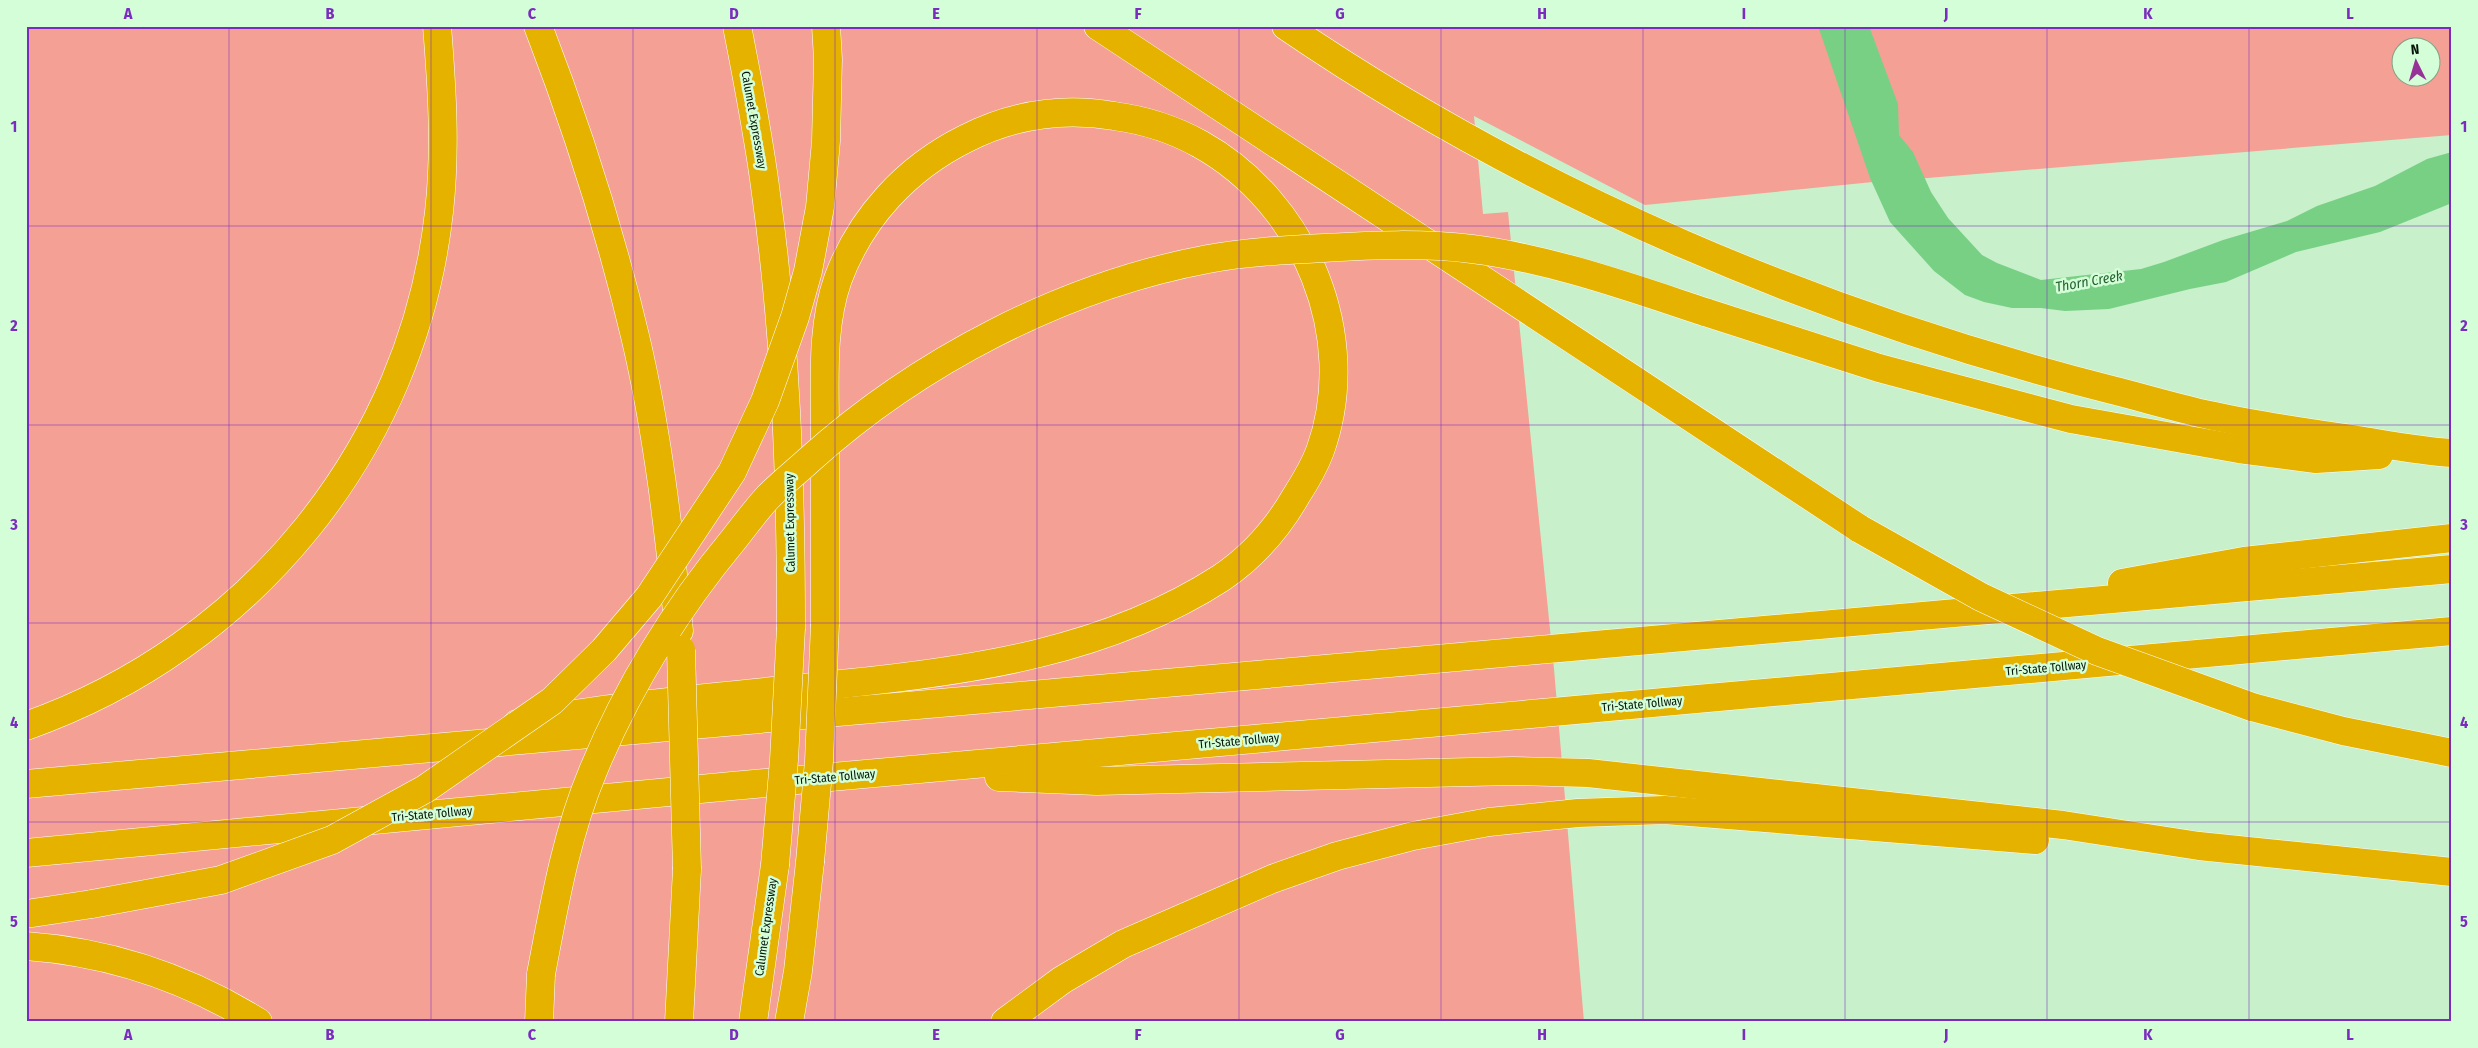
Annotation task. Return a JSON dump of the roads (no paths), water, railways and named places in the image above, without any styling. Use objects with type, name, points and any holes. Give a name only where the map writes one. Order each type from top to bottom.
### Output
[{"type":"highway","points":[[26,726],[80,706],[119,686],[196,636],[234,606],[298,539],[336,492],[359,454],[395,379],[421,301],[431,259],[439,212],[443,138],[437,26]]},
{"type":"highway","points":[[538,26],[564,94],[596,192],[635,337],[658,458],[681,650],[687,869],[679,1022]]},
{"type":"highway","name":"Calumet Expressway","points":[[737,26],[766,193],[779,309],[789,480],[791,628],[784,760],[775,865],[753,1022]]},
{"type":"highway","points":[[26,914],[92,904],[220,880],[332,840],[425,789],[552,701],[604,650],[649,597],[732,472],[765,401],[795,317],[808,271],[820,207],[826,141],[828,59],[826,26]]},
{"type":"highway","points":[[1098,26],[1860,529],[1981,597],[2098,650],[2252,707],[2343,731],[2447,751]]},
{"type":"highway","points":[[1286,26],[1405,100],[1498,153],[1574,192],[1740,269],[1834,305],[1905,331],[2057,376],[2209,415],[2443,452]]},
{"type":"highway","points":[[367,755],[578,712],[892,679],[992,665],[1043,652],[1126,625],[1178,602],[1222,578],[1252,554],[1284,517],[1319,454],[1332,397],[1333,343],[1320,289],[1311,264],[1294,234],[1258,190],[1232,166],[1203,145],[1172,130],[1138,120],[1097,113],[1067,112],[1038,114],[980,131],[924,163],[902,182],[864,228],[839,278],[830,306],[825,366],[825,624],[819,761],[798,971],[789,1022]]},
{"type":"highway","points":[[539,1022],[541,974],[566,855],[592,772],[637,677],[696,585],[768,496],[843,430],[918,377],[984,338],[1052,307],[1130,279],[1208,259],[1282,250],[1380,245],[1472,249],[1558,267],[1879,368],[2071,419],[2239,449],[2316,459],[2443,452]]},
{"type":"highway","points":[[1947,615],[2244,561],[2452,538]]},
{"type":"highway","points":[[26,784],[2452,569]]},
{"type":"highway","name":"Tri-State Tollway","points":[[26,853],[885,772],[2452,631]]},
{"type":"highway","points":[[885,772],[1096,781],[1514,771],[1588,773],[1687,782],[2063,825],[2199,846],[2452,872]]},
{"type":"highway","points":[[1005,1022],[1062,980],[1124,944],[1272,878],[1338,856],[1394,841],[1489,822],[1578,813],[1665,810],[2061,842],[2199,846]]},
{"type":"highway","points":[[26,946],[84,953],[153,971],[195,988],[258,1022]]},
{"type":"water","name":"Thorn Creek","points":[[1818,26],[1869,26],[1898,104],[1899,135],[1913,152],[1931,192],[1948,218],[1982,255],[1997,263],[2041,280],[2141,269],[2164,262],[2223,240],[2287,221],[2317,206],[2375,186],[2427,159],[2452,152],[2452,203],[2380,232],[2296,252],[2226,282],[2109,309],[2065,311],[2041,308],[2012,308],[1984,302],[1965,295],[1934,271],[1890,222],[1870,178]]}]
